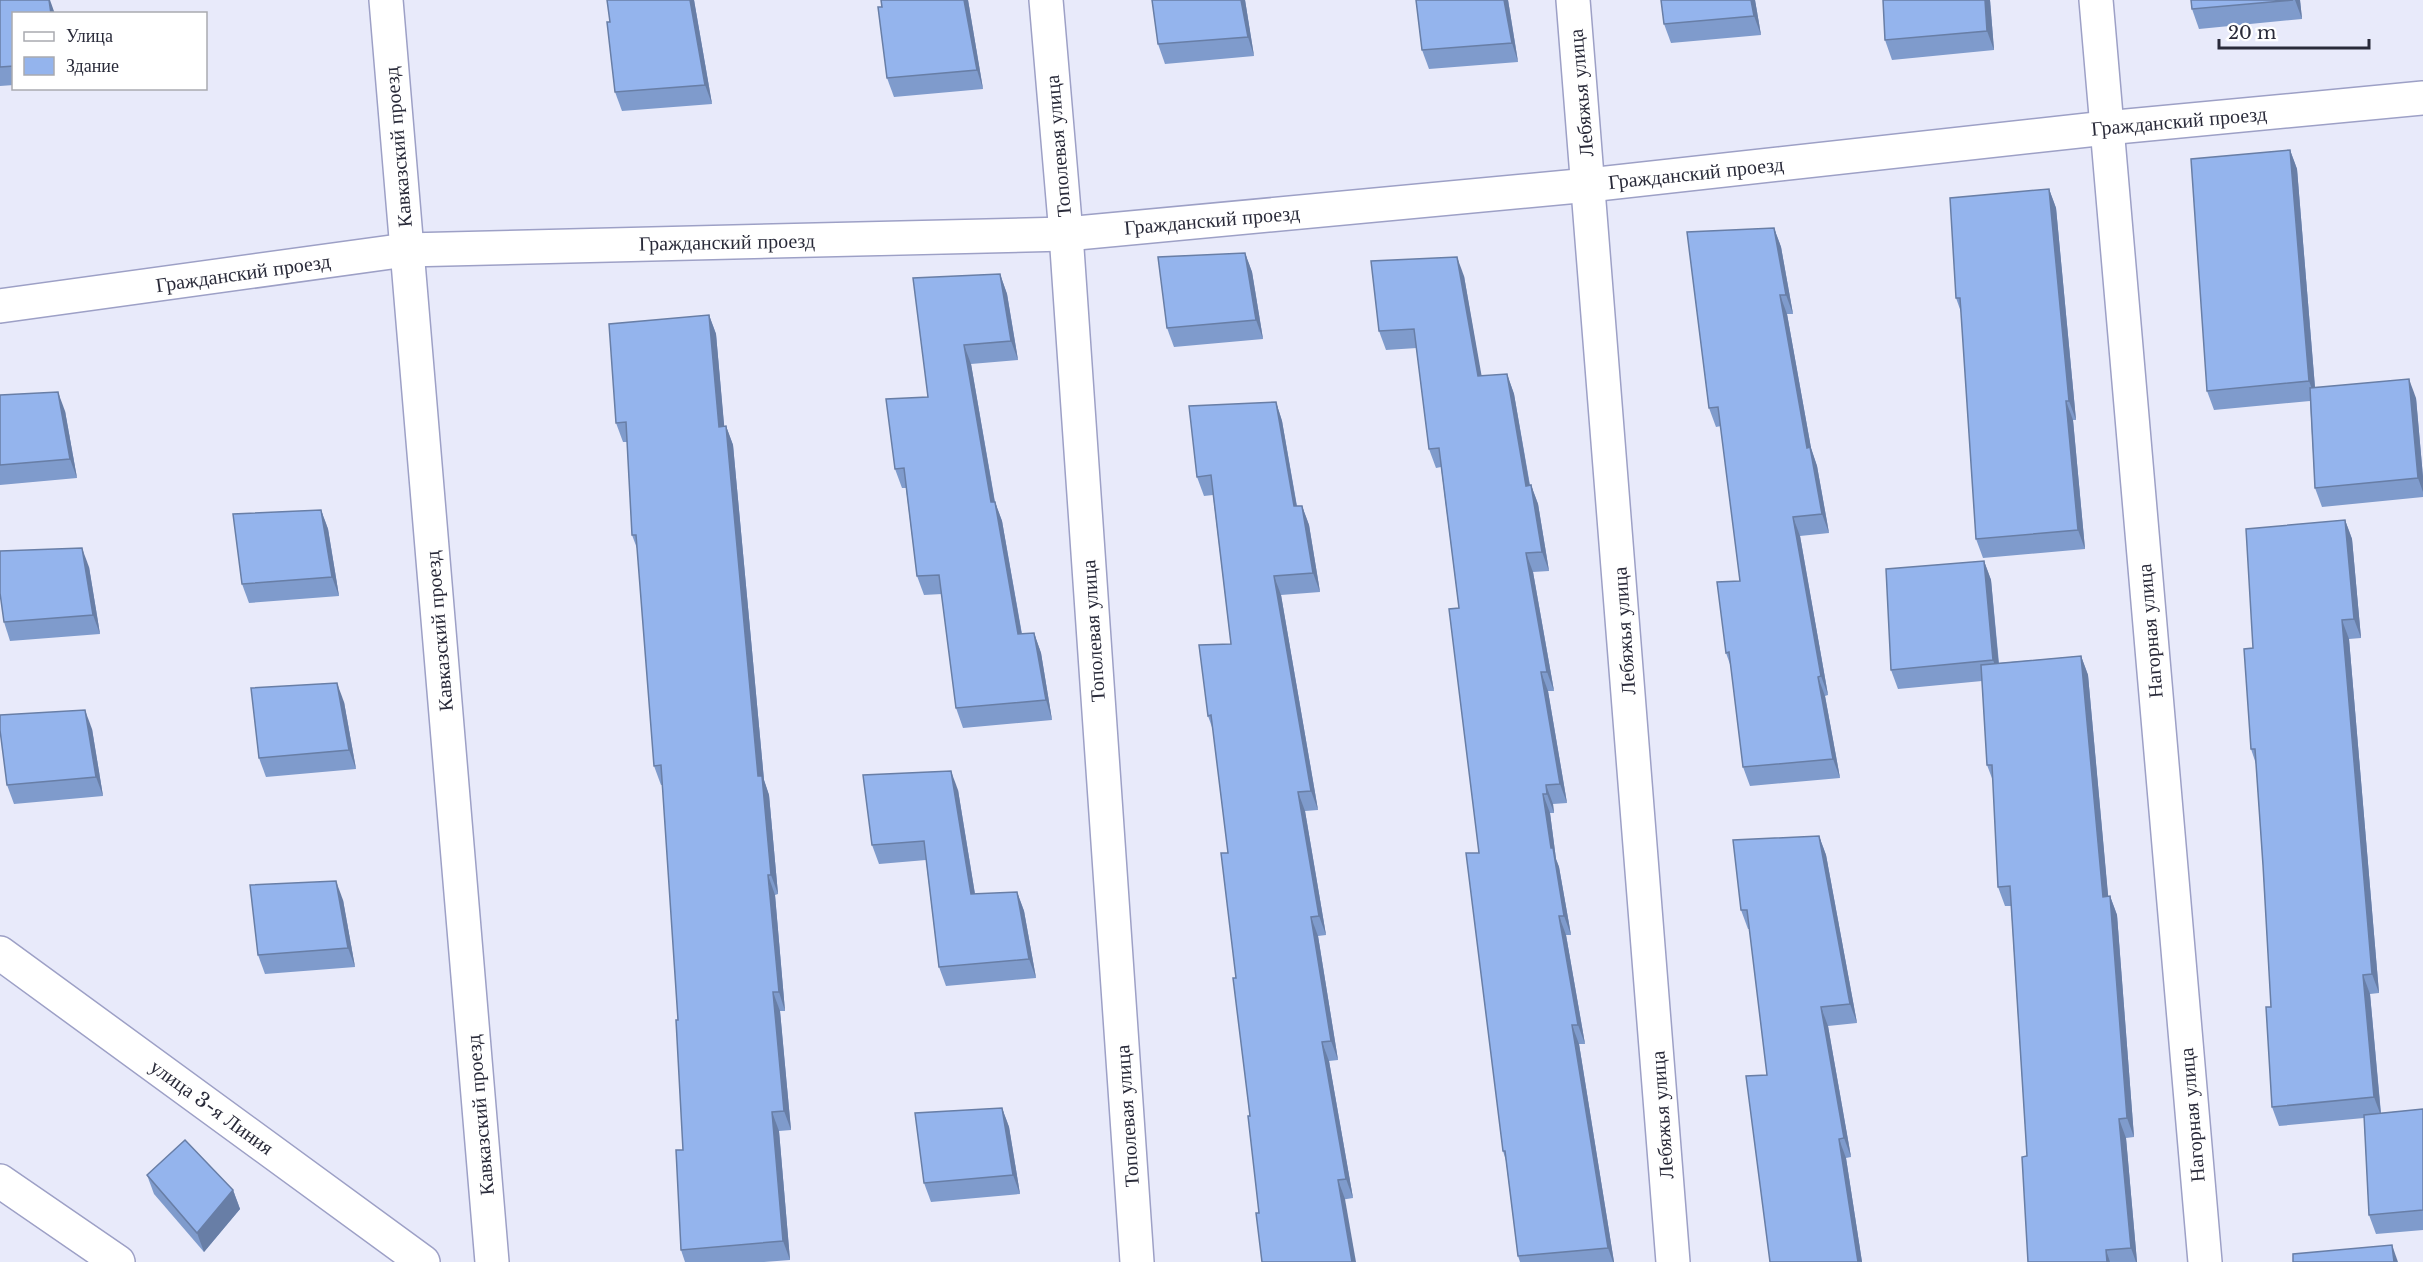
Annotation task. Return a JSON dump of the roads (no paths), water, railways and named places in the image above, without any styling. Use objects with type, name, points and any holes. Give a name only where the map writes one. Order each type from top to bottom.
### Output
[{"type":"street","name":"Кавказский проезд","points":[[386,0],[492,1262]]},
{"type":"street","name":"Тополевая улица","points":[[1046,0],[1066,234],[1137,1262]]},
{"type":"street","name":"Лебяжья улица","points":[[1574,0],[1673,1262]]},
{"type":"street","name":"Нагорная улица","points":[[2096,0],[2205,1262]]},
{"type":"street","name":"Гражданский проезд","points":[[0,306],[406,250],[1066,234],[1589,185],[2106,128],[2423,98]]},
{"type":"street","name":"улица 3-я Линия","points":[[0,953],[423,1262]]},
{"type":"street","points":[[0,1181],[118,1262]]}]
